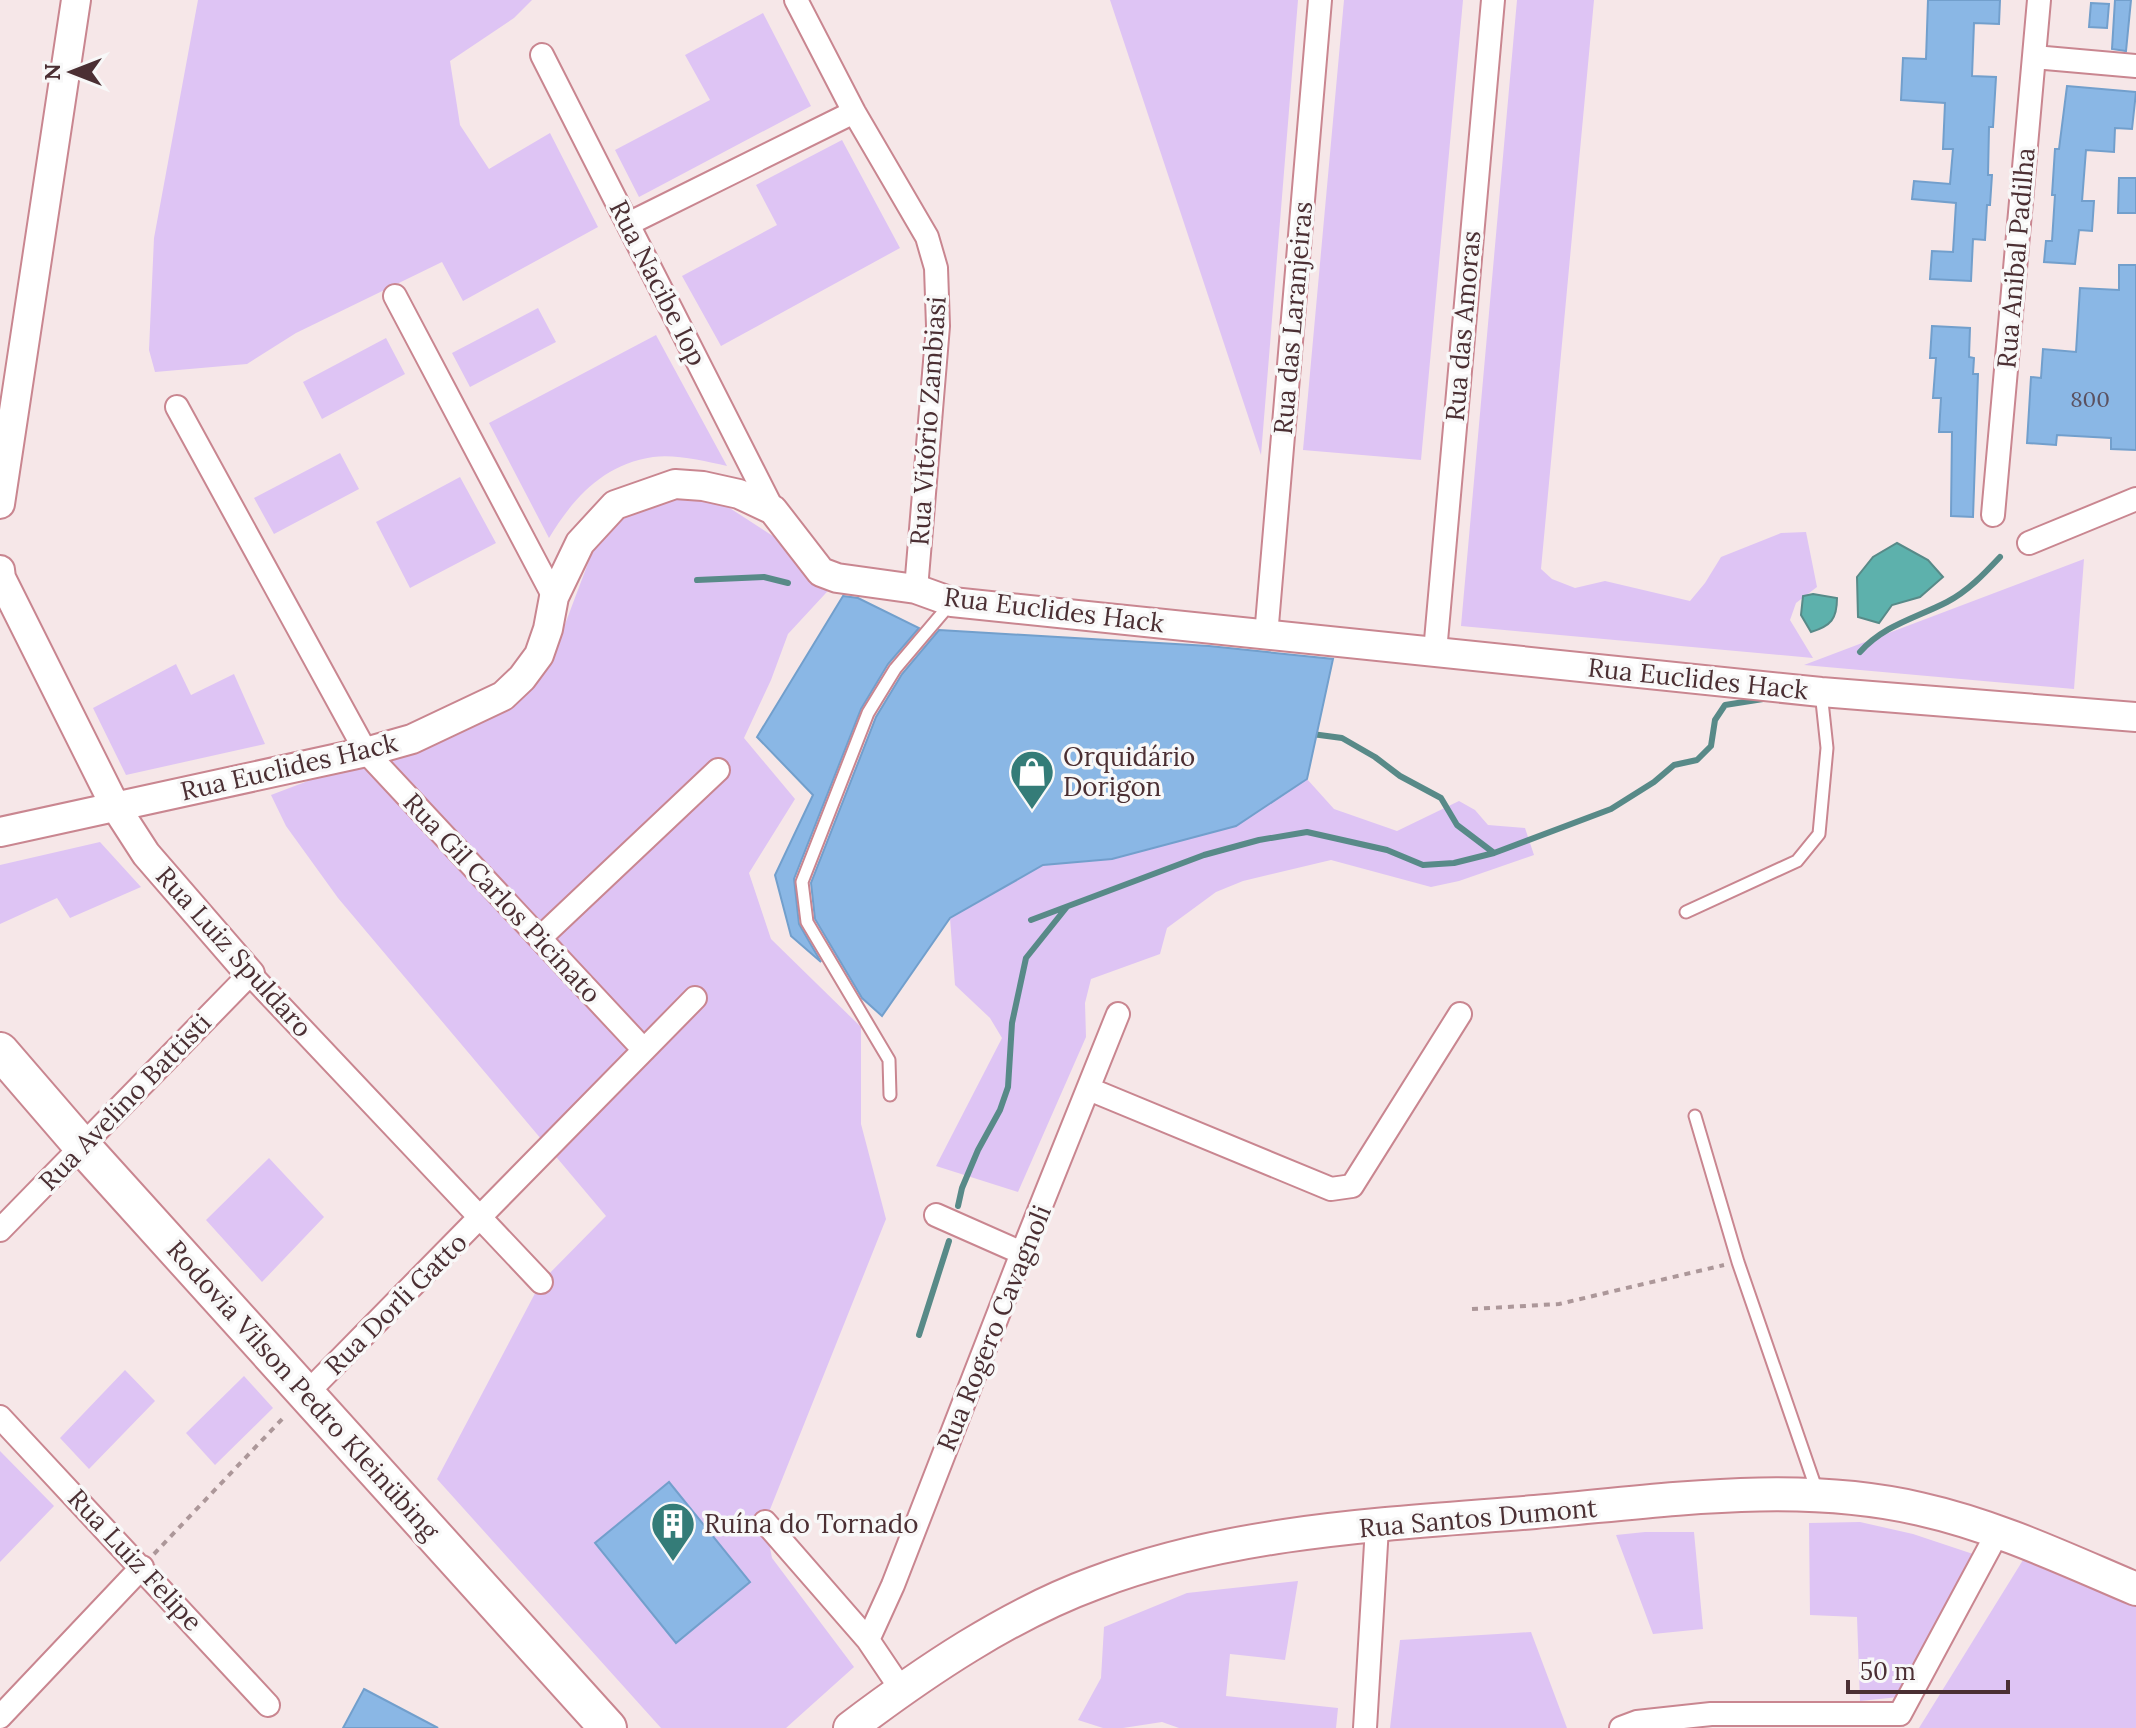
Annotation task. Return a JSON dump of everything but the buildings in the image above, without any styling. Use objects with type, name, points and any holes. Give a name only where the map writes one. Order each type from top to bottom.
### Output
[{"type":"main road","name":"Rodovia Vilson Pedro Kleinübing","points":[[0,1051],[82,1146],[608,1728]]},
{"type":"main road","name":"Rua Santos Dumont","points":[[850,1728],[901,1689],[1022,1618],[1092,1584],[1159,1561],[1243,1542],[1377,1527],[1662,1501],[1819,1495],[1919,1508],[1999,1530],[2136,1589]]},
{"type":"street","points":[[0,504],[76,0]]},
{"type":"street","name":"Rua Vitório Zambiasi","points":[[796,0],[854,112],[927,237],[936,268],[938,326],[916,589]]},
{"type":"street","name":"Rua das Laranjeiras","points":[[1266,636],[1320,0]]},
{"type":"street","name":"Rua das Amoras","points":[[1435,652],[1493,0]]},
{"type":"street","name":"Rua Anibal Padilha","points":[[1993,515],[2039,0]]},
{"type":"street","name":"Rua Nacibe Iop","points":[[542,55],[773,510]]},
{"type":"street","points":[[2034,57],[2136,66]]},
{"type":"street","points":[[628,224],[854,112]]},
{"type":"street","points":[[395,296],[554,597]]},
{"type":"street","name":"Rua Gil Carlos Picinato","points":[[177,407],[366,752],[644,1050]]},
{"type":"street","name":"Rua Euclides Hack","points":[[0,832],[366,752],[412,739],[503,696],[522,678],[539,655],[554,597],[580,543],[597,522],[615,505],[675,484],[739,494],[773,510],[821,572],[837,578],[916,589],[952,602],[1821,692],[2136,717]]},
{"type":"street","points":[[2029,543],[2136,499]]},
{"type":"street","name":"Rua Luiz Spuldaro","points":[[0,570],[1,578],[115,806],[146,854],[250,974],[541,1282]]},
{"type":"street","points":[[540,938],[718,770]]},
{"type":"street","name":"Rua Avelino Battisti","points":[[0,1230],[250,974]]},
{"type":"street","name":"Rua Dorli Gatto","points":[[307,1393],[695,998]]},
{"type":"street","name":"Rua Rogero Cavagnoli","points":[[868,1640],[893,1585],[1118,1014]]},
{"type":"street","points":[[1089,1089],[1331,1189],[1352,1186],[1460,1014]]},
{"type":"street","points":[[936,1215],[1022,1253]]},
{"type":"street","name":"Rua Luiz Felipe","points":[[0,1417],[268,1705]]},
{"type":"street","points":[[765,1522],[868,1640],[901,1689]]},
{"type":"street","points":[[1365,1728],[1377,1527]]},
{"type":"street","points":[[1621,1728],[1637,1722],[1711,1714],[1900,1714],[1999,1530]]},
{"type":"street","points":[[0,1717],[142,1567]]},
{"type":"lane","points":[[890,1095],[889,1060],[807,922],[802,882],[868,713],[895,669],[952,602]]},
{"type":"lane","points":[[1686,912],[1797,861],[1819,834],[1827,748],[1821,692]]},
{"type":"lane","points":[[1695,1116],[1738,1262],[1819,1495]]},
{"type":"path","points":[[1472,1309],[1559,1304],[1738,1262]]},
{"type":"path","name":"Rua Dorli Gatto","points":[[142,1567],[307,1393]]},
{"type":"shaded area","points":[[198,0],[532,0],[514,18],[450,61],[460,125],[489,169],[550,133],[598,227],[463,301],[442,262],[296,333],[247,364],[155,372],[149,350],[154,238]]},
{"type":"shaded area","points":[[1110,0],[1298,0],[1261,455]]},
{"type":"shaded area","points":[[1344,0],[1463,0],[1421,460],[1303,450]]},
{"type":"shaded area","points":[[1517,0],[1594,0],[1541,569],[1552,579],[1575,588],[1605,581],[1690,601],[1721,557],[1781,533],[1806,532],[1817,587],[1796,603],[1790,620],[1813,658],[1461,626]]},
{"type":"shaded area","points":[[763,13],[811,106],[639,197],[615,150],[710,100],[685,55]]},
{"type":"shaded area","points":[[842,140],[900,248],[721,346],[682,276],[777,225],[756,185]]},
{"type":"shaded area","points":[[538,308],[556,342],[470,387],[452,353]]},
{"type":"shaded area","points":[[656,335],[727,466],[662,456],[619,467],[592,485],[568,509],[549,538],[489,423]]},
{"type":"shaded area","points":[[386,338],[405,374],[322,419],[303,382]]},
{"type":"shaded area","points":[[340,453],[359,489],[274,534],[254,498]]},
{"type":"shaded area","points":[[460,477],[496,543],[410,588],[376,522]]},
{"type":"shaded area","points":[[667,492],[708,494],[837,581],[788,634],[744,738],[795,799],[749,873],[771,939],[861,1027],[861,1124],[886,1219],[765,1522],[772,1558],[854,1667],[786,1728],[661,1728],[437,1479],[541,1282],[606,1216],[338,898],[286,826],[271,795],[507,702],[550,664],[593,550],[619,513]]},
{"type":"shaded area","points":[[2084,559],[2074,689],[1804,665]]},
{"type":"shaded area","points":[[176,664],[191,695],[234,674],[265,744],[126,775],[93,708]]},
{"type":"shaded area","points":[[1307,779],[1334,809],[1397,831],[1459,801],[1475,810],[1488,825],[1525,828],[1534,855],[1459,881],[1431,887],[1331,860],[1243,881],[1216,892],[1167,928],[1160,954],[1091,979],[1085,1003],[1086,1037],[1018,1192],[936,1166],[1002,1038],[990,1018],[955,985],[950,918],[1043,865],[1112,859],[1236,826]]},
{"type":"shaded area","points":[[100,842],[141,887],[70,918],[57,898],[0,924],[0,865]]},
{"type":"shaded area","points":[[269,1158],[324,1217],[262,1282],[206,1220]]},
{"type":"shaded area","points":[[125,1370],[155,1401],[89,1469],[60,1438]]},
{"type":"shaded area","points":[[244,1376],[273,1408],[215,1465],[186,1433]]},
{"type":"shaded area","points":[[0,1451],[54,1506],[0,1562]]},
{"type":"shaded area","points":[[1860,1522],[1913,1534],[1976,1555],[1899,1697],[1860,1701],[1857,1617],[1810,1615],[1809,1523]]},
{"type":"shaded area","points":[[1694,1532],[1703,1629],[1653,1634],[1616,1535]]},
{"type":"shaded area","points":[[2023,1560],[2136,1598],[2136,1728],[1919,1728]]},
{"type":"shaded area","points":[[1298,1581],[1285,1660],[1230,1654],[1226,1696],[1338,1708],[1336,1728],[1179,1728],[1162,1722],[1103,1728],[1078,1720],[1101,1678],[1104,1627],[1187,1593]]},
{"type":"shaded area","points":[[1531,1632],[1567,1728],[1390,1728],[1400,1640]]},
{"type":"water","points":[[1897,543],[1928,560],[1943,577],[1920,597],[1892,605],[1879,623],[1858,617],[1857,577],[1873,557]]},
{"type":"water","points":[[1813,594],[1837,598],[1837,605],[1832,621],[1811,632],[1801,615],[1803,596]]},
{"type":"waterway","points":[[1860,652],[1879,635],[1962,593],[2000,557]]},
{"type":"waterway","points":[[697,580],[764,577],[788,583]]},
{"type":"waterway","points":[[1031,920],[1204,855],[1259,840],[1307,832],[1387,850],[1423,865],[1454,863],[1494,853],[1611,809],[1654,782],[1674,765],[1697,760],[1711,746],[1715,720],[1725,705],[1763,699]]},
{"type":"waterway","points":[[1312,734],[1342,738],[1400,776],[1441,798],[1457,825],[1494,853]]},
{"type":"waterway","points":[[958,1206],[962,1188],[1008,1087],[1012,1023],[1026,958],[1066,908]]},
{"type":"waterway","points":[[919,1335],[949,1241]]},
{"type":"place","name":"Orquidário Dorigon","points":[[1032,811]]},
{"type":"place","name":"Ruína do Tornado","points":[[673,1563]]}]
